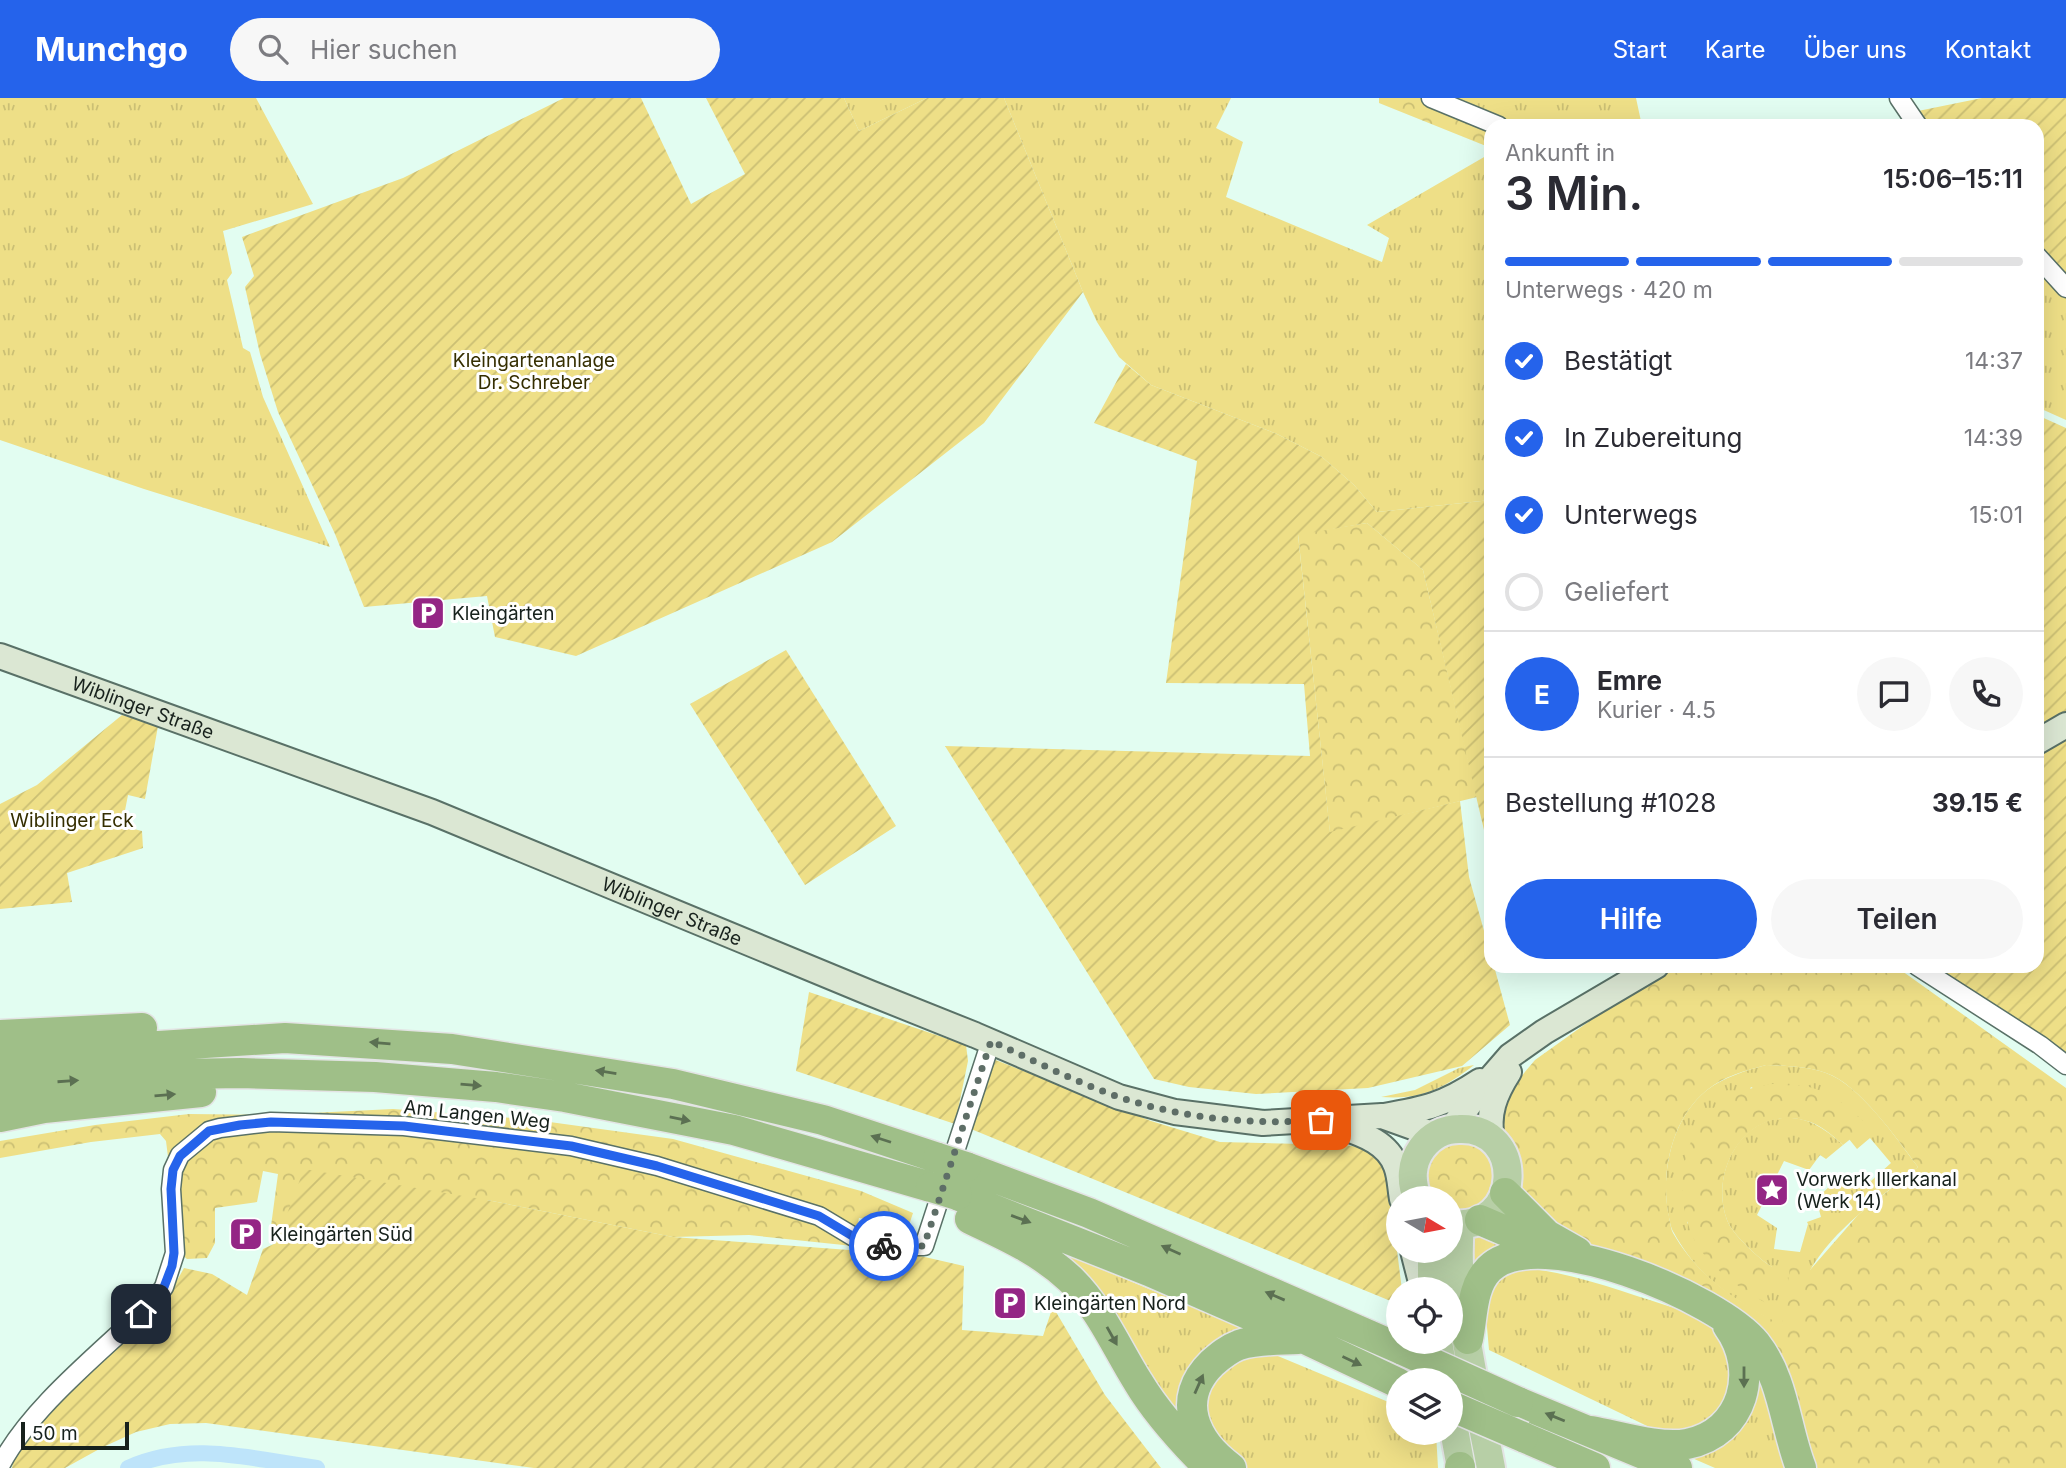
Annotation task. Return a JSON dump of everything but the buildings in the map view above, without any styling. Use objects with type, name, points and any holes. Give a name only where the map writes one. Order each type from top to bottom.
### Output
[{"type":"highway","points":[[0,1035],[106,1028],[208,1027],[285,1038],[452,1049],[673,1084],[823,1121],[945,1187],[1149,1271],[1311,1326],[1403,1350],[1518,1402],[1677,1468]]},
{"type":"highway","points":[[0,1058],[285,1038]]},
{"type":"highway","points":[[0,1087],[178,1074],[330,1075],[496,1087],[565,1097],[734,1130],[814,1155],[856,1163],[945,1187],[1050,1262],[1072,1281],[1104,1322],[1139,1384],[1163,1418],[1209,1468]]},
{"type":"highway","points":[[0,1116],[330,1075]]},
{"type":"highway","points":[[1505,1193],[1546,1235],[1602,1264]]},
{"type":"highway","points":[[1464,1223],[1560,1254],[1602,1264],[1684,1294],[1740,1328],[1766,1358],[1783,1401],[1801,1468]]},
{"type":"highway","points":[[1468,1339],[1474,1299],[1480,1283],[1490,1269],[1504,1259],[1516,1256],[1538,1252],[1560,1254]]},
{"type":"highway","points":[[1591,1432],[1675,1445],[1706,1438],[1723,1426],[1740,1403],[1744,1369],[1739,1346],[1720,1315]]},
{"type":"highway","points":[[1231,1468],[1208,1447],[1195,1425],[1192,1408],[1198,1381],[1218,1357],[1236,1346],[1311,1326],[1386,1375]]},
{"type":"highway","points":[[1463,1411],[1595,1468]]},
{"type":"main road","name":"Wiblinger Straße","points":[[0,656],[432,812],[991,1041],[1119,1097],[1175,1112],[1263,1123],[1382,1116],[1443,1132]]},
{"type":"main road","points":[[2044,738],[2066,725]]},
{"type":"main road","points":[[1414,1186],[1412,1177],[1418,1153],[1443,1132],[1510,1056],[1544,1031],[1644,973]]},
{"type":"main road","points":[[1492,1140],[1490,1118],[1498,1090],[1527,1045]]},
{"type":"main road","points":[[1382,1116],[1419,1110],[1448,1101],[1498,1070]]},
{"type":"main road","name":"Wiblinger Straße","points":[[1352,1117],[1398,1138],[1408,1149],[1414,1164]]},
{"type":"main road","points":[[1321,1120],[1368,1138],[1386,1149],[1396,1164],[1400,1186]]},
{"type":"main road","points":[[1443,1132],[1472,1130],[1492,1140],[1505,1159],[1508,1182],[1500,1205],[1464,1223],[1458,1253],[1468,1339],[1491,1468]]},
{"type":"main road","points":[[1456,1445],[1460,1468]]},
{"type":"street","points":[[1431,98],[1484,120]]},
{"type":"street","points":[[1899,98],[1913,119]]},
{"type":"street","points":[[2044,264],[2066,288]]},
{"type":"street","points":[[1928,973],[2040,1045],[2066,1065]]},
{"type":"street","name":"Am Langen Weg","points":[[0,1466],[25,1428],[153,1303],[164,1287],[174,1253],[171,1189],[173,1170],[180,1156],[209,1131],[271,1122],[404,1126],[571,1146],[657,1166],[819,1216],[859,1240],[878,1246],[924,1246],[991,1041]]},
{"type":"green space","points":[[0,98],[256,98],[313,204],[223,231],[232,273],[227,280],[243,348],[250,352],[263,397],[330,547],[144,489],[0,440]]},
{"type":"green space","name":"Kleingartenanlage Dr. Schreber","points":[[564,98],[641,98],[691,204],[745,174],[706,98],[844,98],[859,131],[927,98],[1004,98],[1083,292],[984,423],[832,542],[576,656],[495,637],[487,596],[364,607],[335,534],[278,412],[260,354],[245,287],[254,276],[242,237],[403,178]]},
{"type":"green space","points":[[844,98],[927,98],[859,131]]},
{"type":"green space","points":[[1004,98],[1231,98],[1216,128],[1243,142],[1226,197],[1382,262],[1389,238],[1367,225],[1484,157],[1484,501],[1377,512],[1354,485],[1322,457],[1277,434],[1151,385],[1119,357],[1097,322]]},
{"type":"green space","points":[[1379,98],[1423,98],[1484,124],[1484,145],[1379,103]]},
{"type":"green space","points":[[1439,98],[1636,98],[1640,119],[1491,119]]},
{"type":"green space","points":[[1982,98],[2066,98],[2066,276],[2044,252],[2044,119],[1924,119],[1918,111]]},
{"type":"green space","points":[[2044,274],[2066,298],[2066,420],[2044,410]]},
{"type":"green space","points":[[1126,364],[1151,385],[1277,434],[1322,457],[1354,485],[1377,512],[1484,501],[1484,830],[1423,570],[1367,523],[1298,535],[1330,832],[1460,801],[1469,877],[1484,931],[1484,973],[1496,973],[1510,1025],[1462,1066],[1368,1088],[1256,1094],[1189,1087],[1154,1079],[945,746],[1310,756],[1304,684],[1166,683],[1197,461],[1094,423]]},
{"type":"green space","points":[[2044,418],[2066,428],[2066,1058],[1937,973],[2044,973]]},
{"type":"green space","points":[[1367,523],[1423,570],[1477,797],[1330,833],[1298,534]]},
{"type":"green space","points":[[786,650],[896,826],[805,885],[690,704]]},
{"type":"green space","name":"Wiblinger Eck","points":[[122,715],[158,726],[145,799],[128,795],[122,826],[142,831],[143,848],[67,873],[72,902],[0,909],[0,804],[37,785]]},
{"type":"green space","points":[[1660,973],[1905,973],[2066,1088],[2066,1468],[1810,1468],[1766,1342],[1578,1243],[1523,1195],[1513,1150],[1502,1135],[1500,1121],[1504,1104],[1514,1085],[1535,1060]],"holes":[[[1766,1065],[1826,1073],[1851,1088],[1876,1114],[1918,1167],[1858,1215],[1810,1270],[1790,1267],[1782,1325],[1735,1298],[1707,1276],[1683,1249],[1671,1228],[1666,1180],[1677,1130],[1685,1115],[1707,1090],[1728,1078]]]},
{"type":"green space","points":[[809,992],[966,1045],[968,1061],[955,1124],[796,1071]]},
{"type":"green space","points":[[993,1059],[1151,1121],[1220,1142],[1346,1145],[1368,1149],[1384,1168],[1387,1186],[1386,1264],[1399,1264],[1400,1277],[1386,1277],[1386,1299],[971,1129]]},
{"type":"green space","points":[[1474,1065],[1452,1081],[1420,1095],[1381,1097],[1415,1090],[1459,1068]]},
{"type":"green space","points":[[1766,1065],[1804,1068],[1839,1079],[1877,1114],[1918,1167],[1858,1215],[1819,1256],[1782,1326],[1734,1298],[1695,1264],[1673,1231],[1666,1197],[1668,1163],[1677,1130],[1685,1115],[1707,1090],[1720,1081]],"holes":[[[1751,1087],[1849,1139],[1857,1149],[1870,1138],[1891,1163],[1871,1181],[1866,1176],[1856,1185],[1844,1173],[1816,1199],[1821,1217],[1807,1222],[1800,1252],[1774,1249],[1777,1228],[1757,1215],[1784,1161],[1809,1170],[1820,1155],[1826,1159],[1843,1145],[1812,1123],[1786,1118],[1767,1121],[1751,1131],[1738,1144],[1728,1161],[1723,1180],[1727,1220],[1746,1246],[1772,1267],[1687,1223]]]},
{"type":"green space","points":[[1778,1083],[1806,1086],[1828,1094],[1847,1106],[1868,1125],[1843,1145],[1817,1125],[1807,1121],[1786,1118],[1767,1122],[1751,1131],[1728,1162],[1723,1180],[1727,1220],[1734,1232],[1753,1252],[1772,1267],[1766,1303],[1726,1277],[1695,1241],[1683,1203],[1682,1183],[1690,1143],[1711,1110],[1739,1092]]},
{"type":"green space","points":[[393,1109],[528,1119],[673,1139],[861,1191],[913,1213],[909,1225],[859,1218],[853,1246],[749,1235],[673,1237],[487,1200],[276,1242],[269,1241],[278,1174],[263,1171],[257,1202],[215,1208],[215,1243],[207,1258],[187,1259],[180,1253],[166,1141],[160,1134],[91,1142],[0,1158],[0,1141],[95,1125],[189,1114],[270,1115]]},
{"type":"green space","points":[[1474,1140],[1498,1166],[1486,1205],[1463,1210],[1463,1186],[1426,1186],[1425,1164],[1446,1141]]},
{"type":"green space","points":[[304,1169],[487,1200],[673,1237],[916,1255],[964,1266],[962,1330],[1043,1336],[1051,1312],[1056,1312],[1105,1395],[1161,1468],[534,1468],[206,1423],[170,1424],[136,1432],[65,1468],[12,1468],[15,1451],[43,1419],[170,1293],[184,1268],[212,1274],[247,1295],[263,1249],[276,1243]]},
{"type":"green space","points":[[1476,1234],[1529,1249],[1474,1276],[1470,1239]]},
{"type":"green space","points":[[1050,1248],[1248,1330],[1230,1342],[1189,1434]]},
{"type":"green space","points":[[1518,1267],[1594,1282],[1694,1313],[1711,1321],[1722,1336],[1737,1376],[1720,1418],[1670,1437],[1489,1350],[1484,1293],[1488,1283]]},
{"type":"green space","points":[[1273,1354],[1386,1401],[1386,1445],[1437,1445],[1438,1468],[1241,1468],[1225,1457],[1202,1410],[1217,1371],[1247,1356]]},
{"type":"green space","points":[[1756,1363],[1793,1468],[1715,1468],[1692,1458],[1691,1451]]},
{"type":"waterway","points":[[128,1468],[151,1460],[198,1453],[317,1468]]},
{"type":"way so far","points":[[884,1246],[924,1246],[991,1041],[1119,1097],[1175,1112],[1263,1123],[1321,1120]]},
{"type":"place","name":"Kleingärten","points":[[428,613]]},
{"type":"place","name":"Vorwerk Illerkanal (Werk 14)","points":[[1772,1190]]},
{"type":"place","name":"Kleingärten Süd","points":[[246,1234]]},
{"type":"place","name":"Kleingärten Nord","points":[[1010,1303]]},
{"type":"route","points":[[141,1314],[164,1287],[172,1266],[174,1220],[171,1189],[173,1170],[180,1156],[209,1131],[271,1122],[404,1126],[571,1146],[657,1166],[738,1190],[819,1216],[859,1240],[884,1246]]}]
